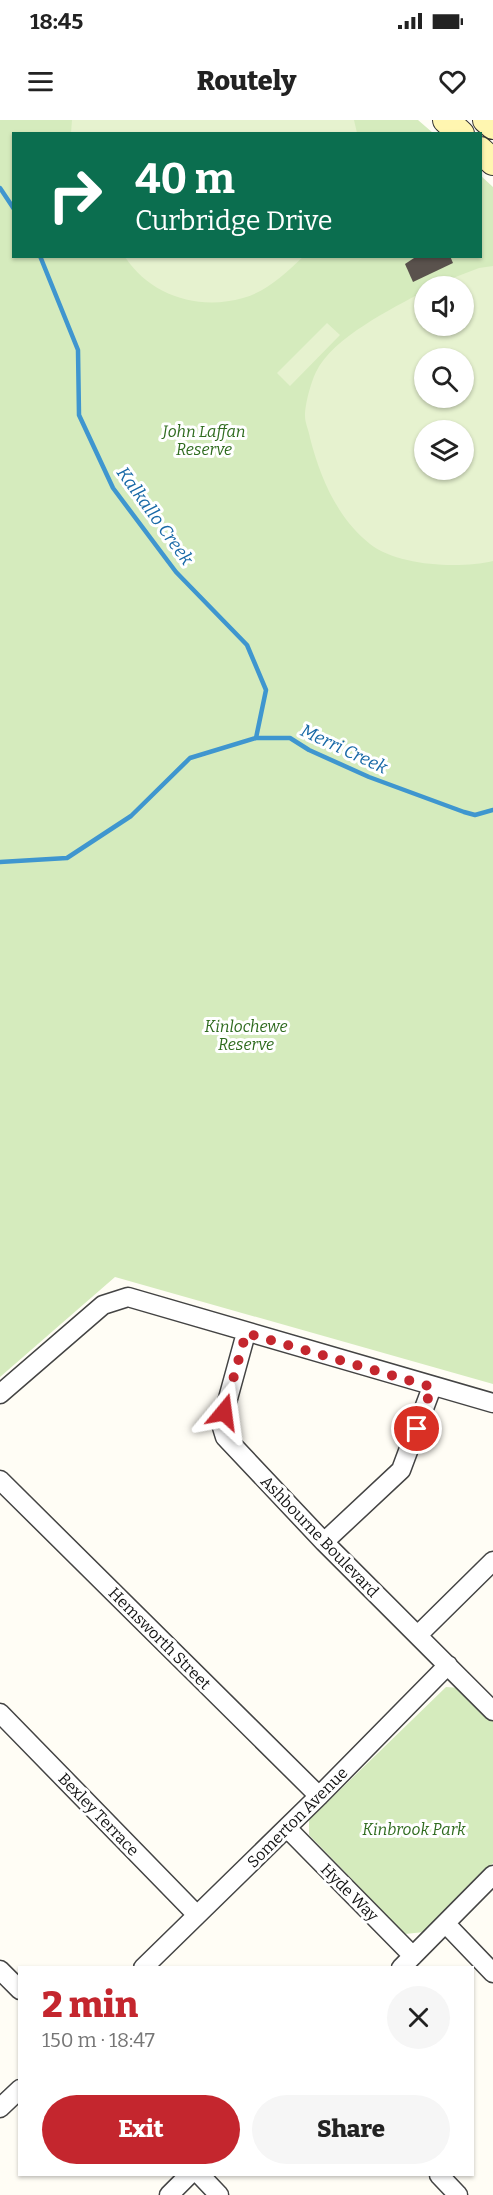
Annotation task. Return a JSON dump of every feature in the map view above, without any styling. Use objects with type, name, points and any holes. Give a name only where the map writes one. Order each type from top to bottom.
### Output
[{"type":"main road","points":[[446,120],[459,132]]},
{"type":"main road","points":[[486,120],[493,126]]},
{"type":"street","points":[[0,1394],[102,1305],[128,1297],[493,1403]]},
{"type":"street","name":"Ashbourne Boulevard","points":[[246,1333],[221,1424],[225,1437],[324,1542],[493,1711]]},
{"type":"street","points":[[324,1542],[400,1470],[432,1387]]},
{"type":"street","name":"Hemsworth Street","points":[[0,1480],[319,1796]]},
{"type":"street","points":[[418,1635],[493,1561]]},
{"type":"street","name":"Somerton Avenue","points":[[145,1966],[287,1828],[448,1665]]},
{"type":"street","name":"Bexley Terrace","points":[[0,1713],[197,1915]]},
{"type":"street","name":"Hyde Way","points":[[287,1828],[407,1962]]},
{"type":"street","points":[[407,1962],[493,1875]]},
{"type":"street","points":[[446,1924],[493,1973]]},
{"type":"street","points":[[0,1970],[18,1988]]},
{"type":"street","points":[[0,2109],[18,2091]]},
{"type":"street","points":[[169,2195],[188,2176]]},
{"type":"street","points":[[201,2176],[219,2195]]},
{"type":"street","points":[[440,2176],[458,2195]]},
{"type":"green space","points":[[0,120],[418,120],[432,132],[12,132],[12,258],[482,258],[482,177],[493,187],[493,1384],[115,1277],[0,1377]]},
{"type":"green space","points":[[72,120],[354,120],[357,132],[71,132]]},
{"type":"green space","points":[[126,258],[302,258],[268,287],[243,298],[226,302],[192,301],[176,297],[161,290],[135,270]]},
{"type":"green space","points":[[493,266],[493,561],[463,565],[429,564],[396,557],[382,551],[358,534],[348,522],[331,496],[319,467],[306,421],[306,405],[310,387],[324,359],[364,325],[414,296],[414,336],[474,336],[474,276],[458,276],[479,268]]},
{"type":"green space","points":[[327,323],[340,335],[290,386],[277,373]]},
{"type":"green space","name":"Kinbrook Park","points":[[446,1687],[460,1688],[493,1721],[493,1863],[424,1932],[405,1934],[309,1835],[309,1820]]},
{"type":"building","points":[[414,258],[451,258],[453,263],[426,276],[414,276],[413,282],[405,264]]},
{"type":"waterway","name":"Kalkallo Creek","points":[[0,188],[12,206]]},
{"type":"waterway","name":"Kalkallo Creek","points":[[41,258],[78,350],[79,415],[113,488],[176,572],[247,645],[266,690],[256,738]]},
{"type":"waterway","name":"Merri Creek","points":[[0,862],[67,858],[131,816],[190,758],[256,738],[290,738],[309,750],[369,777],[464,812],[475,815],[493,810]]},
{"type":"route","points":[[224,1412],[246,1333],[432,1387],[417,1429]]},
{"type":"park label","name":"John Laffan Reserve","points":[[204,440]]},
{"type":"park label","name":"Kinlochewe Reserve","points":[[246,1035]]}]
